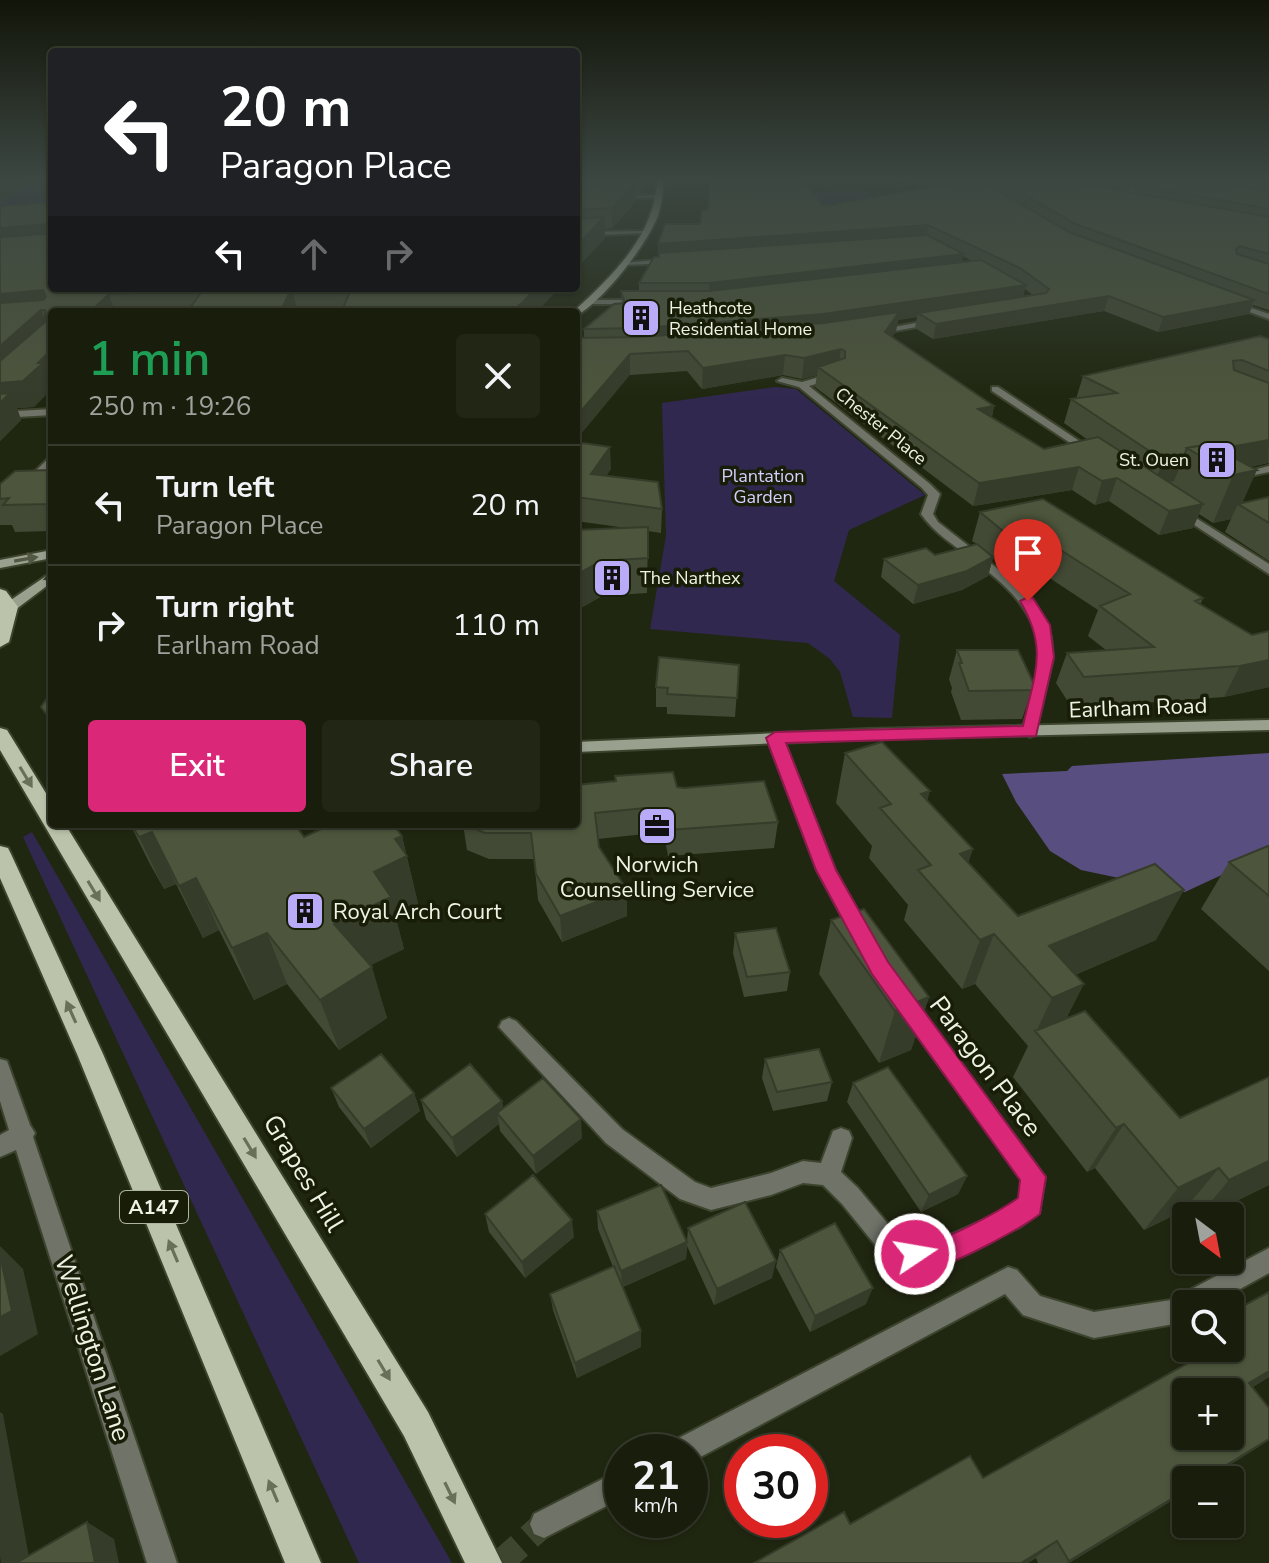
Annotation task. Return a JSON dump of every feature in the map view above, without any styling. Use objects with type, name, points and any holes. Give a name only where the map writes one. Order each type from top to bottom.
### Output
[{"type":"main road","points":[[0,640],[5,600]]},
{"type":"main road","name":"Grapes Hill","points":[[0,734],[48,814]]},
{"type":"main road","name":"Grapes Hill","points":[[57,828],[416,1424],[484,1563]]},
{"type":"main road","name":"A147","points":[[0,854],[90,1054],[303,1563]]},
{"type":"street","points":[[580,310],[631,253]]},
{"type":"street","points":[[625,263],[680,260]]},
{"type":"street","points":[[1224,300],[1269,317]]},
{"type":"street","points":[[588,302],[649,302]]},
{"type":"street","points":[[868,332],[942,320]]},
{"type":"street","name":"Chester Place","points":[[782,381],[802,385],[837,375]]},
{"type":"street","name":"Chester Place","points":[[802,385],[926,486],[934,494],[927,514],[934,524],[1028,601],[1042,625],[1046,657],[1030,732]]},
{"type":"street","points":[[995,389],[1104,461]]},
{"type":"street","points":[[0,415],[48,412]]},
{"type":"street","points":[[16,496],[48,462]]},
{"type":"street","points":[[1220,479],[1269,469]]},
{"type":"street","points":[[1163,500],[1269,570]]},
{"type":"street","points":[[0,564],[48,555]]},
{"type":"street","points":[[5,600],[48,578]]},
{"type":"street","name":"Earlham Road","points":[[580,747],[775,738],[1269,725]]},
{"type":"street","points":[[775,738],[826,870],[872,954]]},
{"type":"street","name":"Paragon Place","points":[[828,1175],[850,1196],[897,1254],[933,1255],[1012,1219],[1031,1205],[1034,1177],[898,993]]},
{"type":"street","points":[[509,1027],[614,1136],[688,1191],[711,1199],[771,1184],[803,1172],[828,1175],[841,1138]]},
{"type":"street","name":"Wellington Lane","points":[[0,1068],[24,1133],[162,1563]]},
{"type":"street","points":[[0,1147],[24,1133]]},
{"type":"street","points":[[1214,1290],[1269,1260]]},
{"type":"street","points":[[708,1438],[1008,1279],[1032,1306],[1094,1325],[1172,1312]]},
{"type":"street","points":[[544,1524],[604,1492]]},
{"type":"green space","name":"Plantation Garden","points":[[775,387],[796,389],[925,495],[849,530],[834,581],[900,635],[892,718],[853,717],[840,672],[830,659],[808,643],[650,629],[666,536],[662,403]]},
{"type":"green space","points":[[32,832],[452,1563],[359,1563],[23,837]]},
{"type":"shaded area","points":[[1269,753],[1269,853],[1185,892],[1081,870],[1050,851],[1016,802],[1002,774],[1067,771],[1072,766]]},
{"type":"building","points":[[0,253],[48,253],[48,292],[156,292],[109,294],[94,308],[48,308],[48,353],[38,363],[43,363],[23,381],[0,383],[0,361],[45,322],[45,310],[41,310],[0,346],[0,303],[43,300],[46,297],[43,290],[0,294]]},
{"type":"building","points":[[659,253],[964,254],[709,283],[639,283]]},
{"type":"building","points":[[988,253],[1126,253],[1254,300],[1163,317],[1109,296],[936,324],[918,313],[1046,293],[1049,289],[1020,268]]},
{"type":"building","points":[[1156,253],[1237,253],[1269,264],[1269,294]]},
{"type":"building","points":[[981,260],[1026,285],[823,314],[641,328],[584,329],[614,304],[625,303],[621,291],[710,291]]},
{"type":"building","points":[[202,292],[290,292],[282,308],[190,308]]},
{"type":"building","points":[[350,292],[532,292],[515,308],[343,308]]},
{"type":"building","points":[[899,312],[885,332],[994,406],[978,409],[1044,449],[1098,437],[1203,504],[1169,511],[1117,478],[1102,481],[1079,467],[979,483],[818,367],[845,358],[845,351],[841,349],[804,358],[785,355],[703,368],[688,351],[630,354],[580,412],[580,338],[641,337],[824,323]]},
{"type":"building","points":[[1260,336],[1269,339],[1269,371],[1242,360],[1233,361],[1234,370],[1269,383],[1269,440],[1219,449],[1209,444],[1187,448],[1184,456],[1163,460],[1071,399],[1117,393],[1083,376]]},
{"type":"building","points":[[10,393],[0,403],[0,394]]},
{"type":"building","points":[[580,443],[610,447],[591,474],[658,482],[662,509],[580,498]]},
{"type":"building","name":"St. Ouen","points":[[1209,444],[1257,470],[1233,475],[1187,448]]},
{"type":"building","points":[[48,470],[48,504],[3,505],[9,498],[0,499],[0,484],[15,471]]},
{"type":"building","points":[[1269,497],[1269,523],[1238,504]]},
{"type":"building","points":[[1043,499],[1203,598],[1195,601],[1252,635],[1269,631],[1269,660],[1240,666],[1084,677],[1067,653],[1154,647],[1100,606],[1130,594],[1051,544],[1037,549],[1029,544],[1021,546],[980,512]]},
{"type":"building","points":[[648,527],[648,558],[601,561],[580,573],[580,530]]},
{"type":"building","points":[[977,544],[993,557],[967,571],[918,585],[884,559],[926,548],[935,555]]},
{"type":"building","points":[[957,650],[1018,650],[1034,684],[1032,690],[969,691]]},
{"type":"building","points":[[659,657],[739,665],[737,698],[667,694],[668,688],[656,687]]},
{"type":"building","points":[[48,697],[48,717],[41,707]]},
{"type":"building","points":[[882,742],[930,791],[921,794],[973,849],[960,854],[1018,916],[1155,864],[1184,890],[1049,946],[1084,984],[1052,998],[994,934],[980,940],[918,870],[931,865],[880,808],[891,804],[845,753]]},
{"type":"building","points":[[673,772],[677,787],[684,788],[764,781],[778,822],[669,830],[665,814],[647,816],[645,808],[595,813],[599,847],[627,890],[560,916],[536,874],[531,833],[485,833],[473,828],[580,828],[580,785],[616,781],[615,776]]},
{"type":"building","name":"Royal Arch Court","points":[[133,828],[298,828],[304,837],[323,828],[396,828],[402,836],[395,839],[407,856],[374,872],[391,897],[334,924],[372,967],[320,1000],[267,933],[232,948],[196,878],[179,886],[152,832],[139,837]]},
{"type":"building","points":[[1269,847],[1269,896],[1229,862]]},
{"type":"building","points":[[864,909],[929,997],[895,1011],[831,920]]},
{"type":"building","points":[[776,928],[790,972],[747,977],[735,933]]},
{"type":"building","points":[[1085,1011],[1180,1118],[1269,1077],[1269,1161],[1229,1180],[1219,1168],[1178,1188],[1124,1124],[1116,1128],[1035,1031]]},
{"type":"building","points":[[819,1049],[832,1082],[777,1092],[765,1059]]},
{"type":"building","points":[[381,1054],[414,1093],[364,1129],[331,1088]]},
{"type":"building","points":[[470,1064],[502,1101],[452,1138],[421,1100]]},
{"type":"building","points":[[888,1067],[967,1176],[929,1195],[853,1083]]},
{"type":"building","points":[[543,1078],[581,1119],[533,1156],[497,1113]]},
{"type":"building","points":[[533,1175],[572,1220],[522,1262],[485,1214]]},
{"type":"building","points":[[661,1185],[687,1242],[621,1271],[597,1211]]},
{"type":"building","points":[[745,1202],[776,1261],[717,1289],[688,1228]]},
{"type":"building","points":[[835,1223],[873,1288],[815,1316],[780,1250]]},
{"type":"building","points":[[0,1255],[12,1311],[0,1317]]},
{"type":"building","points":[[614,1266],[641,1331],[575,1363],[550,1294]]},
{"type":"building","points":[[1269,1292],[1269,1371],[1249,1383],[1269,1408],[1269,1439],[1225,1466],[1172,1466],[1172,1498],[1069,1561],[1057,1541],[1021,1563],[754,1563],[798,1538],[828,1538],[828,1521],[844,1512],[850,1524],[970,1456],[983,1478],[1190,1362],[1244,1362],[1244,1305]]},
{"type":"building","points":[[87,1522],[95,1563],[16,1563]]},
{"type":"tunnel","points":[[500,1563],[544,1524]]},
{"type":"place","name":"Heathcote Residential Home","points":[[641,318]]},
{"type":"place","name":"St. Ouen","points":[[1217,460]]},
{"type":"place","name":"The Narthex","points":[[612,578]]},
{"type":"place","name":"Norwich Counselling Service","points":[[657,826]]},
{"type":"place","name":"Royal Arch Court","points":[[305,911]]},
{"type":"route","points":[[915,1254],[933,1255],[1012,1219],[1031,1205],[1034,1177],[880,968],[826,870],[775,738],[1030,732],[1046,657],[1042,625],[1028,601]]}]
